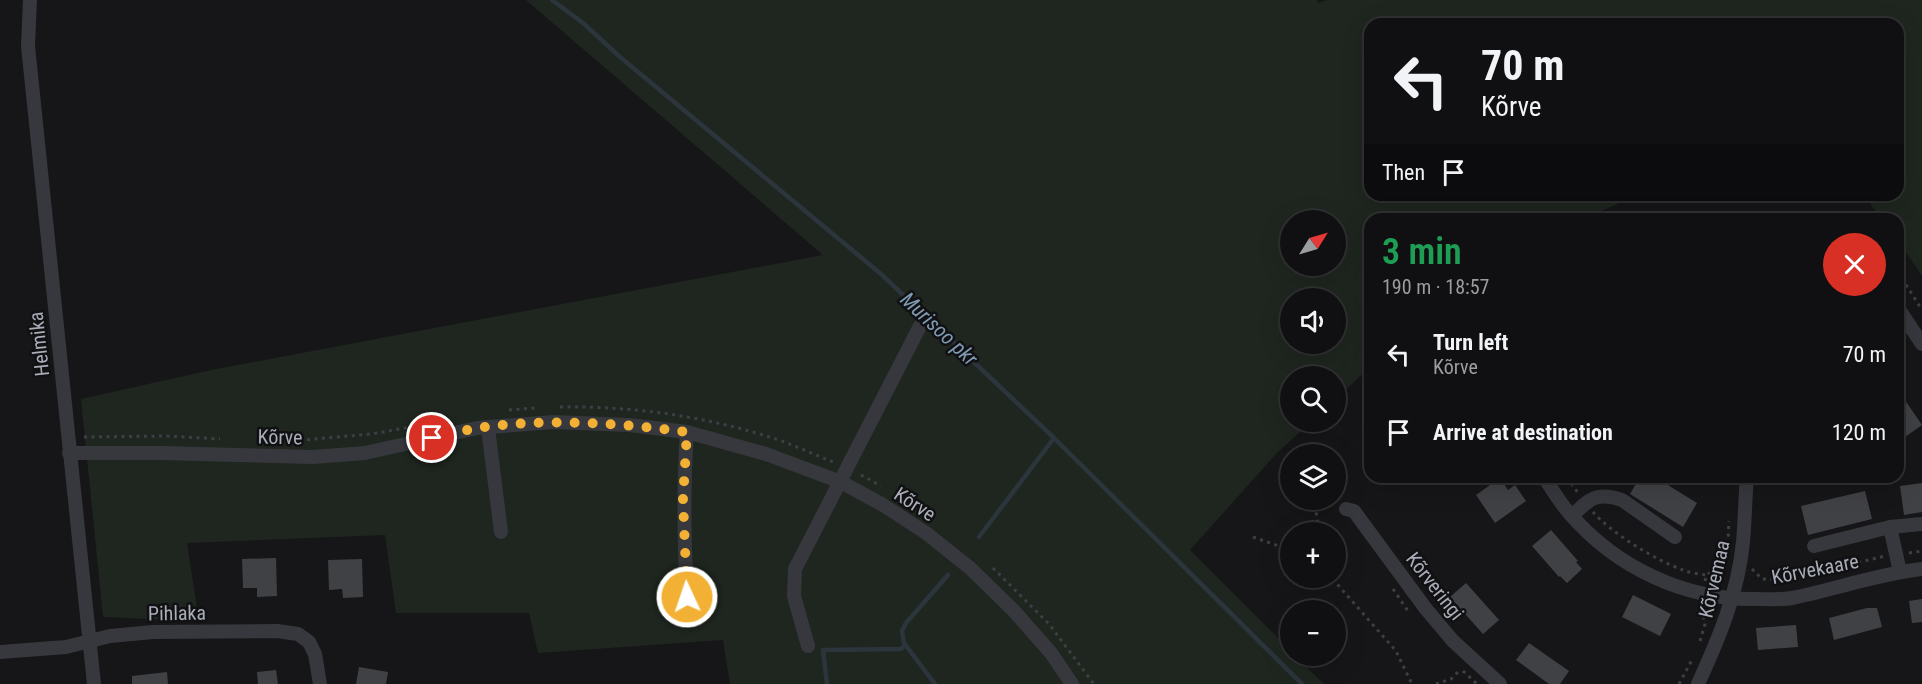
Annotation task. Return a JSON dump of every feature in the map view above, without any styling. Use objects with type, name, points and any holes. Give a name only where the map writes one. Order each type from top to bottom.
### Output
[{"type":"street","name":"Helmika","points":[[30,0],[28,46],[94,684]]},
{"type":"street","points":[[1904,317],[1922,344]]},
{"type":"street","points":[[808,646],[795,596],[795,569],[920,326]]},
{"type":"street","name":"Kõrve","points":[[69,453],[313,457],[365,453],[488,428],[553,422],[629,425],[687,432],[766,454],[841,482],[883,505],[926,533],[970,568],[1021,619],[1051,653],[1072,684]]},
{"type":"street","points":[[488,428],[501,532]]},
{"type":"street","points":[[687,432],[683,492],[687,597]]},
{"type":"street","name":"Kõrvekaare","points":[[1548,483],[1572,516],[1614,555],[1640,571],[1669,584],[1702,594],[1732,599],[1790,598],[1922,569]]},
{"type":"street","name":"Kõrvemaa","points":[[1698,684],[1721,632],[1732,599],[1743,543],[1747,483]]},
{"type":"street","points":[[1572,516],[1598,496],[1611,496],[1622,500],[1675,537]]},
{"type":"street","name":"Kõrveringi","points":[[1346,509],[1354,511],[1433,617],[1453,641],[1495,683]]},
{"type":"street","points":[[1814,546],[1890,527],[1922,524]]},
{"type":"street","points":[[1890,527],[1900,572]]},
{"type":"street","name":"Pihlaka","points":[[0,652],[66,646],[110,636],[153,632],[277,631],[298,634],[309,642],[315,654],[321,684]]},
{"type":"path","points":[[1904,282],[1922,310]]},
{"type":"path","points":[[554,407],[595,406],[703,419],[766,435],[846,467],[887,490]]},
{"type":"path","points":[[507,410],[542,408]]},
{"type":"path","points":[[282,441],[371,434],[423,424]]},
{"type":"path","points":[[84,437],[167,436],[226,440]]},
{"type":"path","points":[[1571,483],[1602,522],[1649,553],[1683,570],[1706,575]]},
{"type":"path","points":[[1253,537],[1280,546]]},
{"type":"path","points":[[1725,557],[1740,558],[1750,562],[1758,577],[1773,581],[1787,580],[1896,554],[1922,551]]},
{"type":"path","points":[[988,565],[1049,624],[1094,684]]},
{"type":"path","points":[[1341,588],[1396,651],[1412,684]]},
{"type":"path","points":[[1436,684],[1451,679],[1461,669]]},
{"type":"shaded area","points":[[526,0],[1317,0],[1318,3],[1327,0],[1922,0],[1922,276],[1904,250],[1904,213],[1877,213],[1868,201],[1904,201],[1904,18],[1364,18],[1364,201],[1624,201],[1597,213],[1364,213],[1364,373],[1346,390],[1346,366],[1280,366],[1280,432],[1300,432],[1287,444],[1280,444],[1280,450],[1190,550],[1280,640],[1280,666],[1305,666],[1324,684],[730,684],[723,640],[538,653],[529,613],[396,613],[385,535],[187,543],[199,621],[103,617],[81,399],[211,370],[823,255]]},
{"type":"building","points":[[1904,399],[1922,425],[1904,438]]},
{"type":"building","points":[[1493,483],[1503,483],[1508,490],[1515,485],[1526,501],[1495,523],[1476,495]]},
{"type":"building","points":[[1636,483],[1665,483],[1697,503],[1683,527],[1630,494]]},
{"type":"building","points":[[1922,483],[1922,512],[1904,515],[1900,486]]},
{"type":"building","points":[[1865,491],[1872,519],[1808,535],[1801,506]]},
{"type":"building","points":[[1551,530],[1578,561],[1576,562],[1582,569],[1567,583],[1532,546]]},
{"type":"building","points":[[276,558],[277,596],[257,597],[257,588],[243,588],[242,559]]},
{"type":"building","points":[[362,559],[363,597],[343,598],[342,589],[329,590],[328,560]]},
{"type":"building","points":[[1466,583],[1499,620],[1483,634],[1450,597]]},
{"type":"building","points":[[1633,595],[1671,614],[1660,636],[1622,617]]},
{"type":"building","points":[[1922,599],[1922,622],[1912,623],[1909,601]]},
{"type":"building","points":[[1867,608],[1877,608],[1882,627],[1834,640],[1829,618]]},
{"type":"building","points":[[1796,625],[1798,647],[1758,650],[1756,628]]},
{"type":"building","points":[[1529,643],[1569,671],[1560,684],[1549,684],[1516,660]]},
{"type":"building","points":[[359,667],[388,672],[386,684],[356,684]]},
{"type":"building","points":[[276,670],[278,684],[258,684],[257,672]]},
{"type":"building","points":[[167,672],[168,684],[132,684],[132,676]]},
{"type":"waterway","name":"Murisoo pkr","points":[[552,0],[583,23],[620,57],[881,274],[1052,436],[1302,684]]},
{"type":"waterway","points":[[979,537],[1054,438]]},
{"type":"waterway","points":[[935,684],[904,643],[902,631],[906,623],[948,575]]},
{"type":"waterway","points":[[827,684],[823,650],[901,649],[905,645]]},
{"type":"route","points":[[432,438],[477,428],[553,422],[629,425],[687,432],[683,481],[683,535],[687,597]]}]
